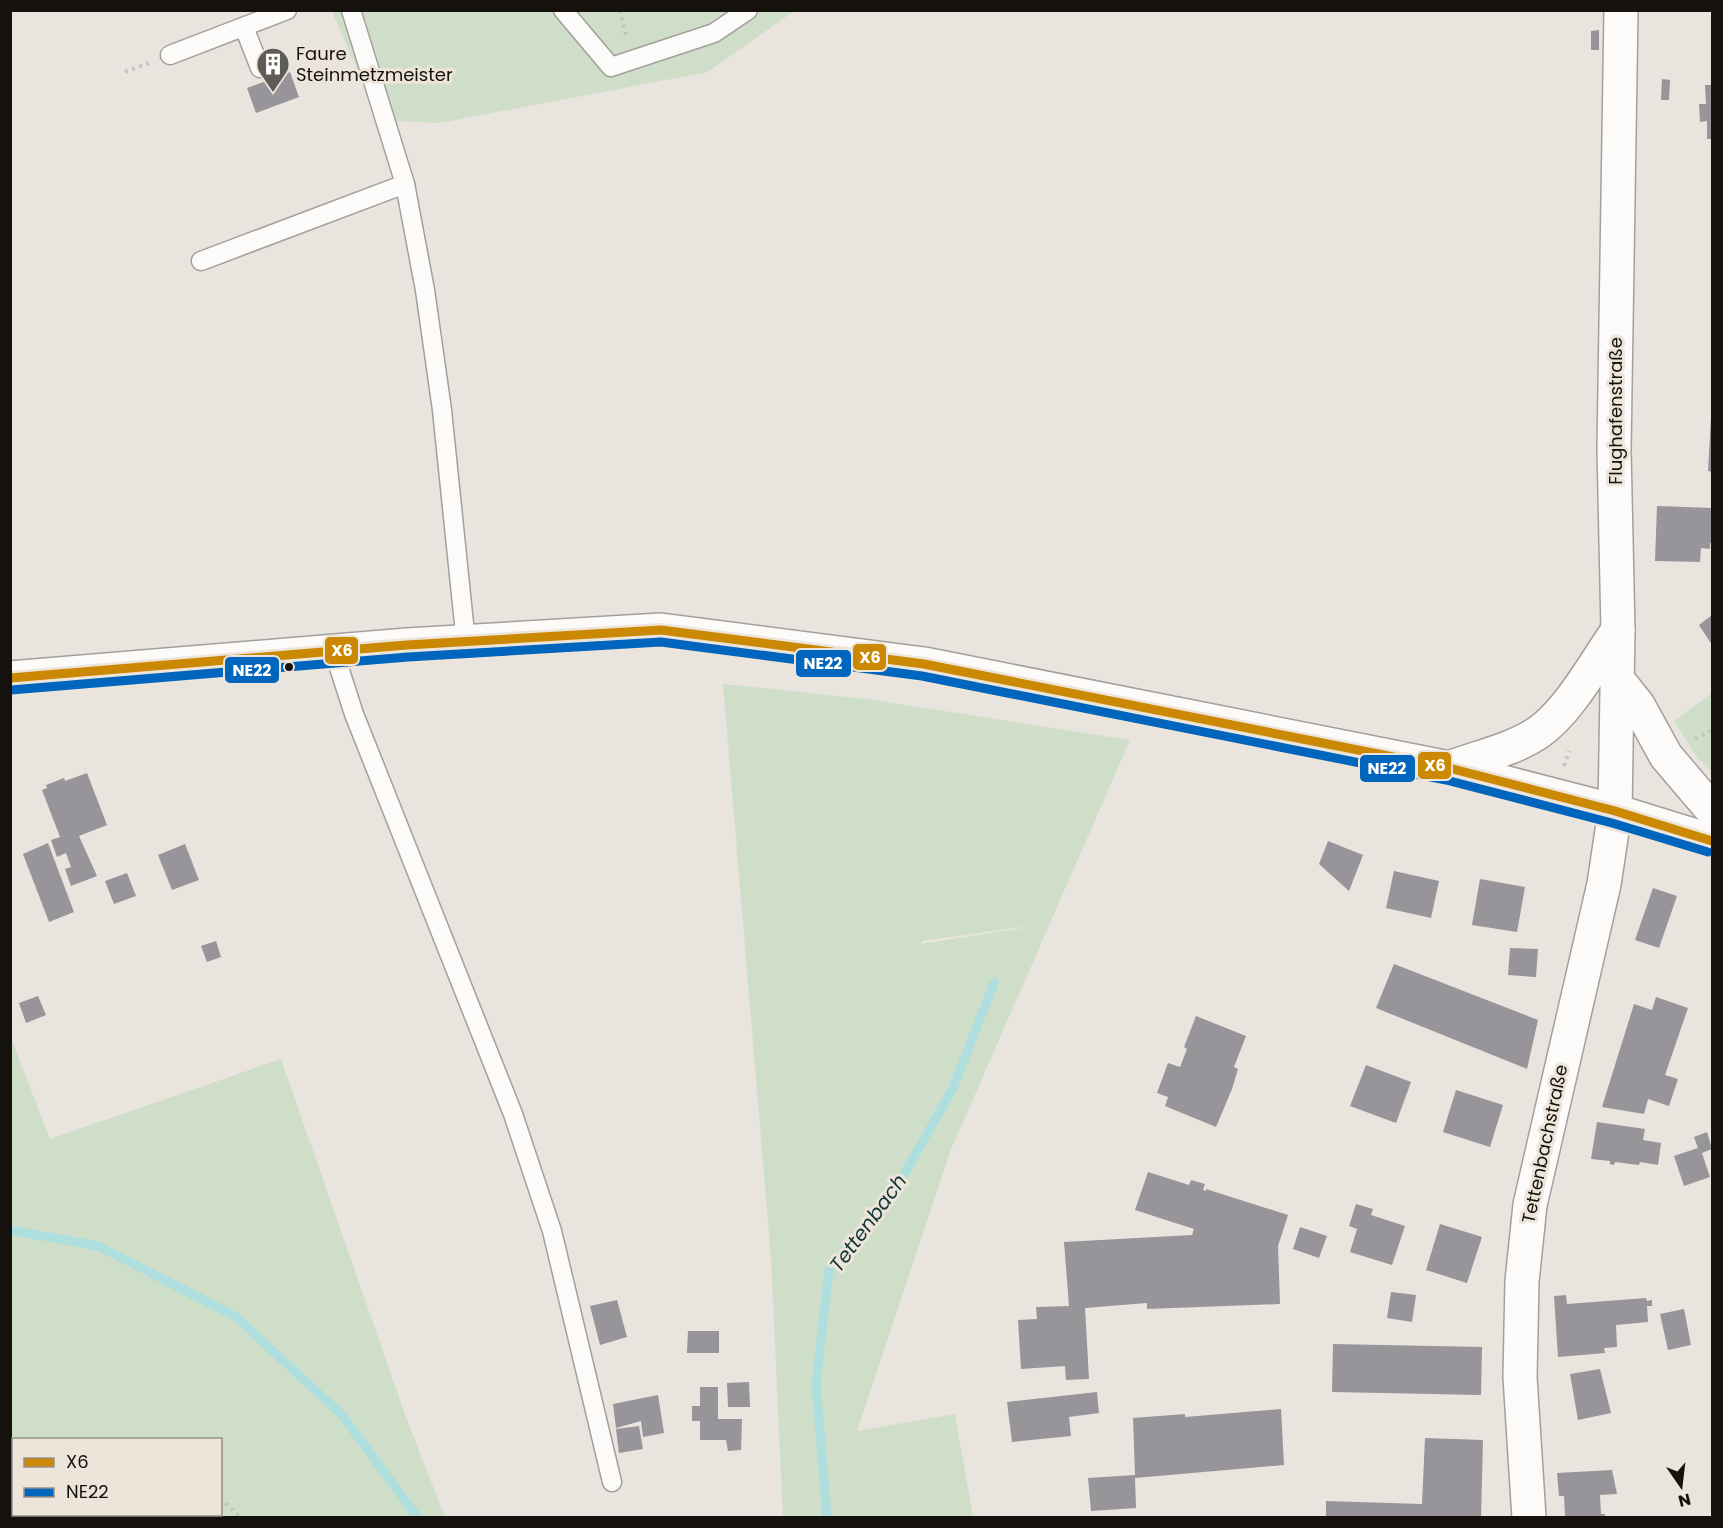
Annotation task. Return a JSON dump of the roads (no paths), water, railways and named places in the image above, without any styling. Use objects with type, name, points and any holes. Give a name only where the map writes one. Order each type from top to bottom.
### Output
[{"type":"main road","name":"Flughafenstraße","points":[[1615,811],[1618,630],[1614,450],[1621,10]]},
{"type":"main road","points":[[10,678],[407,645],[660,630],[924,664],[1449,768],[1615,811],[1713,841]]},
{"type":"main road","points":[[1449,768],[1520,743],[1540,731],[1556,716],[1618,630]]},
{"type":"main road","points":[[1618,680],[1638,705],[1666,756],[1713,810]]},
{"type":"main road","name":"Tettenbachstraße","points":[[1529,1518],[1520,1377],[1522,1281],[1530,1205],[1606,871],[1615,811]]},
{"type":"lane","points":[[170,55],[287,10]]},
{"type":"lane","points":[[351,10],[405,184],[425,290],[442,411],[466,643]]},
{"type":"lane","points":[[563,10],[611,67],[714,33],[748,10]]},
{"type":"lane","points":[[244,27],[260,68]]},
{"type":"lane","points":[[201,261],[405,184]]},
{"type":"lane","points":[[334,652],[354,714],[513,1114],[552,1231],[612,1482]]},
{"type":"waterway","name":"Tettenbach","points":[[827,1518],[816,1384],[829,1269],[898,1185],[953,1088],[994,983]]},
{"type":"waterway","points":[[10,1230],[98,1246],[235,1316],[342,1415],[418,1518]]},
{"type":"place","name":"Faure Steinmetzmeister","points":[[273,93]]}]
